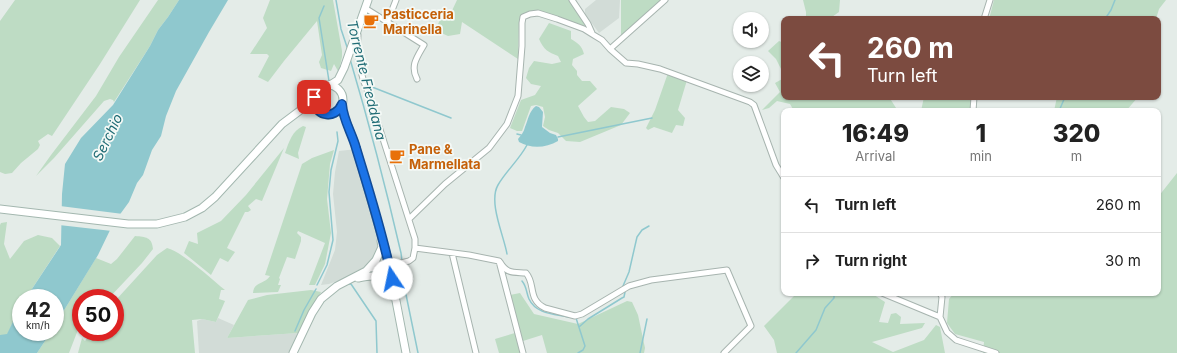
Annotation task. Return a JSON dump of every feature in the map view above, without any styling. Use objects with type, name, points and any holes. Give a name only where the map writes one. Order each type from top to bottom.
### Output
[{"type":"main road","points":[[0,209],[128,224],[157,224],[185,217],[202,208],[215,197],[282,124],[306,106],[320,88],[330,85],[338,80],[352,48],[368,0]]},
{"type":"main road","points":[[344,68],[342,94],[343,113],[355,144],[380,231],[392,265],[406,353]]},
{"type":"main road","points":[[330,85],[336,87],[342,94]]},
{"type":"main road","points":[[314,97],[314,105],[324,114],[330,114],[339,110],[342,104]]},
{"type":"main road","points":[[296,114],[309,110],[319,111]]},
{"type":"main road","points":[[330,114],[341,120],[349,129]]},
{"type":"main road","points":[[369,273],[382,247],[380,231]]},
{"type":"main road","points":[[293,353],[312,313],[321,299],[337,286],[352,278],[369,273],[377,265],[392,265]]},
{"type":"main road","points":[[369,273],[378,277],[387,284],[399,316]]},
{"type":"street","points":[[387,23],[396,0]]},
{"type":"street","points":[[572,0],[588,24],[592,34]]},
{"type":"street","points":[[610,49],[665,0]]},
{"type":"street","points":[[985,16],[990,0]]},
{"type":"street","points":[[365,8],[424,45],[414,64],[414,71],[417,79]]},
{"type":"street","points":[[409,220],[445,184],[489,148],[506,124],[518,96],[523,17],[530,14],[538,13],[584,30],[602,40],[610,49],[626,62],[660,69],[750,102],[754,105],[776,165],[781,173]]},
{"type":"street","points":[[352,48],[358,57],[364,83],[415,240],[413,258],[409,261],[392,265]]},
{"type":"street","points":[[414,248],[497,260],[508,272],[526,273],[529,276],[533,296],[541,306],[575,316],[582,314],[629,286],[651,280],[727,270],[751,326],[724,353]]},
{"type":"street","points":[[452,253],[476,353]]},
{"type":"street","points":[[500,262],[523,353]]},
{"type":"street","points":[[889,296],[940,317]]},
{"type":"street","points":[[942,296],[940,317],[947,332],[956,340],[996,353]]},
{"type":"shaded area","points":[[596,0],[620,0],[619,18],[599,33],[585,14],[585,9]]},
{"type":"shaded area","points":[[357,149],[376,227],[379,243],[378,251],[366,267],[353,275],[329,284],[321,285],[335,250],[337,232],[333,194],[339,151]]},
{"type":"shaded area","points":[[218,318],[234,325],[227,338],[298,333],[289,353],[199,353],[197,321],[202,319],[216,322]]},
{"type":"green space","points":[[15,0],[140,0],[52,136],[48,134],[38,141],[40,145],[38,149],[21,163],[12,173],[5,174],[0,172],[0,21]]},
{"type":"green space","points":[[158,0],[179,0],[158,30],[150,46],[114,102],[110,99],[104,101],[54,158],[36,176],[96,96],[119,57]]},
{"type":"green space","points":[[270,0],[333,0],[342,51],[338,71],[334,64],[331,71],[321,68],[319,62],[322,55],[317,21],[268,82],[258,77],[269,56],[267,54],[250,54],[267,28],[263,18]]},
{"type":"green space","points":[[457,0],[570,0],[585,25],[583,27],[536,12],[524,14],[519,22],[518,59],[462,22],[460,34],[448,36],[435,30],[442,16],[448,19]]},
{"type":"green space","points":[[621,0],[664,0],[621,38]]},
{"type":"green space","points":[[803,0],[840,0],[839,12],[833,16],[806,16]]},
{"type":"green space","points":[[994,0],[1166,0],[1159,9],[1157,16],[990,16]]},
{"type":"green space","points":[[549,23],[571,31],[571,39],[579,45],[583,51],[584,54],[573,59],[572,65],[582,81],[590,81],[597,89],[578,106],[584,117],[588,122],[595,121],[611,107],[624,109],[630,113],[621,125],[580,142],[566,141],[558,133],[543,126],[545,117],[543,107],[536,105],[531,106],[522,131],[517,131],[510,128],[521,100],[535,95],[541,86],[531,84],[526,78],[529,68],[534,61],[552,64],[561,62],[558,56],[549,52],[539,39]]},
{"type":"green space","points":[[779,41],[781,42],[781,69],[776,59],[768,51]]},
{"type":"green space","points":[[668,73],[687,80],[678,110],[685,118],[683,126],[676,125],[672,133],[654,127],[648,130],[646,128],[655,110]]},
{"type":"green space","points":[[781,80],[781,100],[891,100],[896,108],[792,108],[790,104],[777,101],[769,108],[762,110],[780,92],[775,83]]},
{"type":"green space","points":[[923,100],[971,100],[971,108],[922,108]]},
{"type":"green space","points":[[1056,100],[1135,100],[1129,108],[1055,108]]},
{"type":"green space","points":[[303,126],[306,127],[298,153],[299,159],[285,153],[296,131]]},
{"type":"green space","points":[[284,148],[262,201],[256,199],[248,206],[251,210],[245,212],[227,248],[235,252],[228,262],[220,258],[211,275],[184,253],[189,241],[198,244],[197,233],[221,221],[246,195]]},
{"type":"green space","points":[[334,150],[330,164],[327,199],[331,233],[325,264],[315,285],[309,285],[325,243],[298,231],[297,233],[301,237],[301,241],[295,259],[287,257],[279,278],[278,285],[281,285],[278,292],[253,293],[257,285],[268,279],[270,276],[265,275],[302,164],[312,158]]},
{"type":"green space","points":[[1177,173],[1177,353],[983,353],[984,342],[955,334],[947,323],[949,299],[952,296],[1161,296],[1161,193]]},
{"type":"green space","points":[[7,222],[4,244],[10,259],[24,241],[38,235],[52,238],[60,246],[32,289],[12,289],[12,324],[7,335],[0,335],[1,223]]},
{"type":"green space","points":[[135,236],[148,238],[150,240],[153,249],[117,289],[77,289],[96,258],[111,264],[117,259]]},
{"type":"green space","points":[[167,248],[174,251],[189,260],[225,290],[221,290],[219,299],[225,301],[216,322],[202,319],[192,320],[195,353],[78,353],[81,341],[124,341],[124,291],[157,255]]},
{"type":"green space","points":[[311,290],[321,292],[298,333],[227,338],[248,300],[267,295]]},
{"type":"green space","points":[[520,293],[534,314],[578,324],[627,301],[632,302],[638,315],[645,348],[644,353],[547,353],[542,335],[523,341],[510,295]]},
{"type":"green space","points":[[794,296],[876,296],[885,302],[879,322],[888,323],[891,314],[896,313],[901,317],[900,324],[925,323],[922,328],[872,342],[893,352],[924,340],[936,325],[940,327],[945,353],[777,353],[774,340],[764,326]]},
{"type":"green space","points":[[72,297],[72,341],[74,341],[69,353],[37,353],[45,341],[64,341],[64,310]]},
{"type":"green space","points":[[515,333],[520,353],[499,353],[495,339]]},
{"type":"water","name":"Serchio","points":[[179,0],[228,0],[176,91],[166,116],[161,136],[152,150],[143,175],[137,183],[129,202],[113,224],[98,255],[77,289],[72,289],[72,297],[64,310],[64,289],[32,289],[61,245],[62,194],[65,164],[81,138],[113,105],[150,46],[158,30]]},
{"type":"water","points":[[536,106],[543,112],[542,127],[550,133],[556,135],[558,141],[549,145],[538,147],[528,146],[519,142],[518,139],[524,130],[530,113]]},
{"type":"water","points":[[12,324],[12,341],[45,341],[37,353],[0,353],[0,335],[7,334]]},
{"type":"pier","points":[[60,206],[123,214],[112,231],[59,225]]},
{"type":"waterway","name":"Torrente Freddana","points":[[336,0],[341,29],[348,50]]},
{"type":"waterway","points":[[1107,16],[1115,0]]},
{"type":"waterway","points":[[324,6],[319,18],[329,81]]},
{"type":"waterway","name":"Torrente Freddana","points":[[350,59],[383,180],[402,261]]},
{"type":"waterway","points":[[367,85],[451,118]]},
{"type":"waterway","points":[[1060,108],[1064,100]]},
{"type":"waterway","points":[[558,137],[652,118]]},
{"type":"waterway","points":[[317,285],[327,265],[333,240],[329,192],[331,170],[338,141],[337,132]]},
{"type":"waterway","points":[[517,134],[521,135]]},
{"type":"waterway","points":[[507,254],[496,210],[495,192],[501,180],[527,145]]},
{"type":"waterway","points":[[623,286],[629,272],[637,237],[642,230],[649,226]]},
{"type":"waterway","name":"Torrente Freddana","points":[[402,264],[403,280],[418,353]]},
{"type":"waterway","points":[[522,281],[526,287],[529,299],[536,308],[551,314],[568,317]]},
{"type":"waterway","points":[[347,284],[351,284],[376,321],[377,353]]},
{"type":"waterway","points":[[295,331],[304,310],[316,289]]},
{"type":"waterway","points":[[579,327],[588,319],[624,297],[625,292]]},
{"type":"waterway","points":[[796,353],[816,330],[825,308],[834,296]]},
{"type":"waterway","points":[[576,318],[585,346],[583,350],[578,353]]},
{"type":"waterway","points":[[640,353],[647,319]]},
{"type":"place","name":"Pasticceria Marinella","points":[[371,21]]},
{"type":"place","name":"Pane & Marmellata","points":[[397,156]]},
{"type":"route","points":[[314,97],[316,107],[324,114],[334,113],[339,110],[342,104],[343,113],[355,144],[374,209],[392,279]]}]
